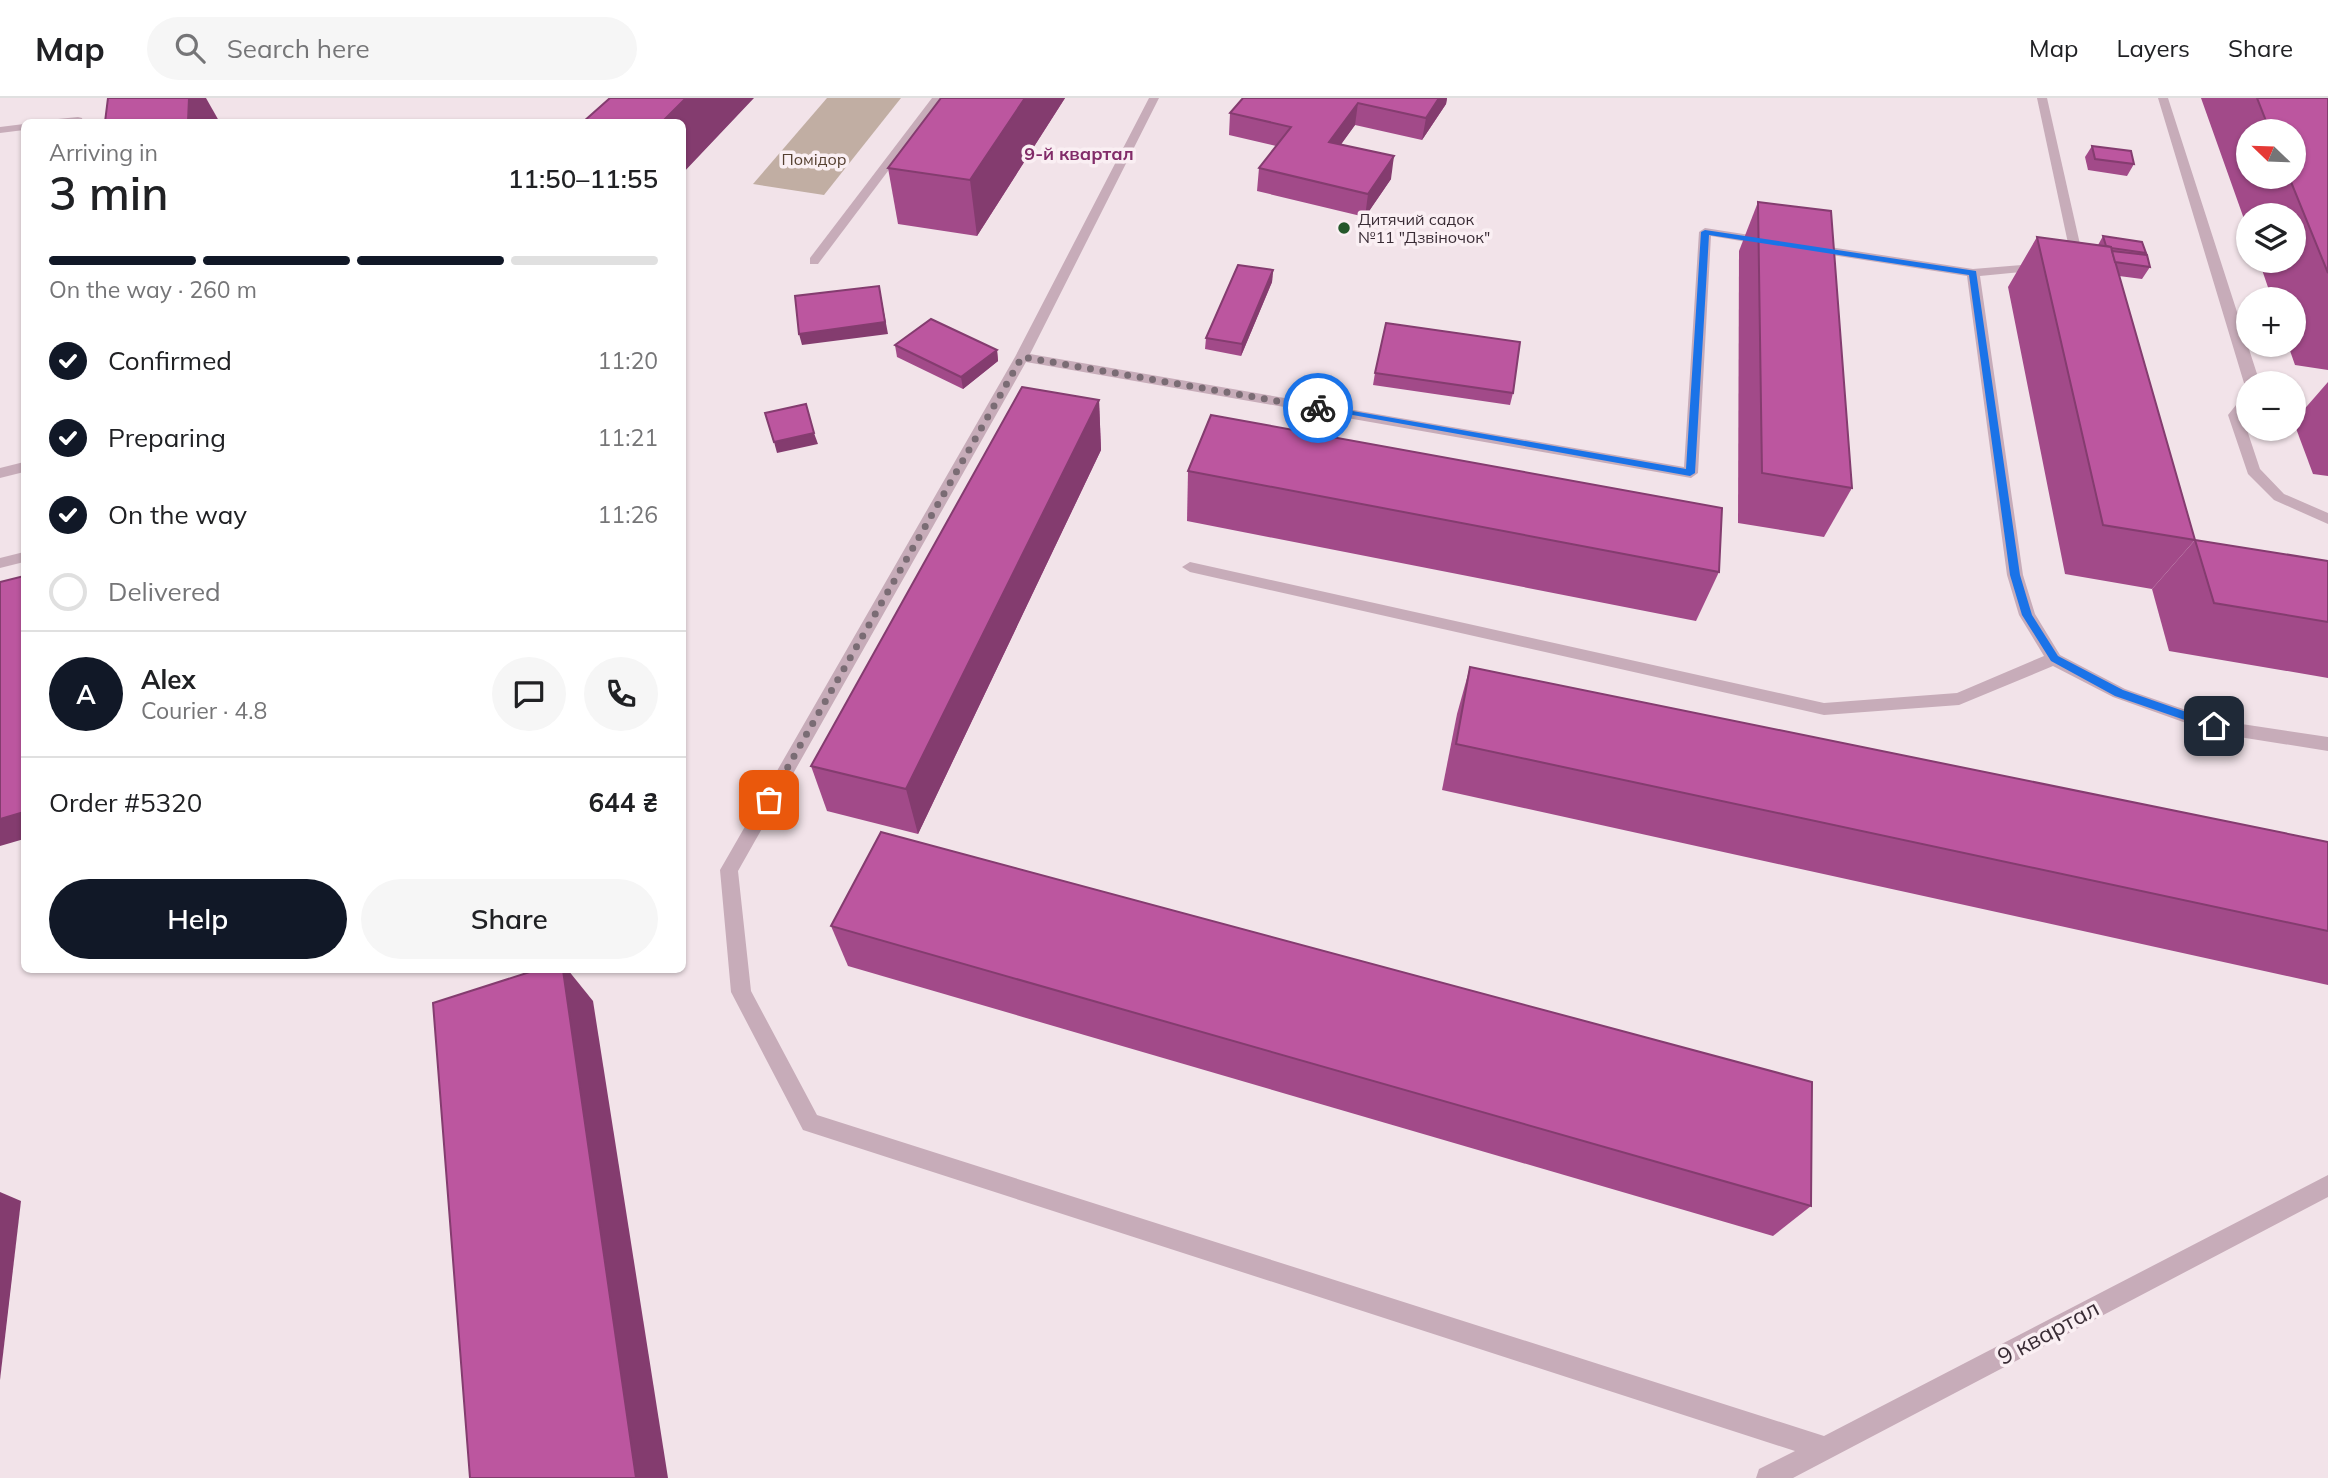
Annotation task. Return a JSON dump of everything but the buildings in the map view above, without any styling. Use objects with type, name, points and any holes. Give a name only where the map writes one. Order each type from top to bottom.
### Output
[{"type":"street","points":[[814,261],[938,98]]},
{"type":"street","points":[[1154,98],[1022,357],[729,870],[741,992],[810,1123],[1824,1448]]},
{"type":"street","points":[[1022,357],[1690,473],[1705,232],[1973,273],[2078,262],[2042,98]]},
{"type":"street","points":[[2163,98],[2249,371]]},
{"type":"street","points":[[0,130],[21,127]]},
{"type":"street","points":[[1973,273],[2015,575],[2027,615],[2054,659],[2119,693],[2214,726],[2328,744]]},
{"type":"street","points":[[2243,441],[2253,471],[2279,497],[2328,519]]},
{"type":"street","points":[[0,473],[21,468]]},
{"type":"street","points":[[0,563],[21,558]]},
{"type":"street","points":[[1190,567],[1824,709],[1959,699],[2054,659]]},
{"type":"street","name":"9 квартал","points":[[1768,1478],[2328,1186]]},
{"type":"green space","name":"Помідор","points":[[827,98],[901,98],[824,195],[753,184]]},
{"type":"way so far","points":[[769,800],[1022,357],[1318,408]]},
{"type":"place","name":"Дитячий садок №11 \"Дзвіночок\"","points":[[1344,228]]},
{"type":"district","name":"9-й квартал","points":[[1079,153]]},
{"type":"route","points":[[1318,408],[1690,473],[1705,232],[1973,273],[2015,575],[2027,615],[2054,659],[2119,693],[2214,726]]}]
